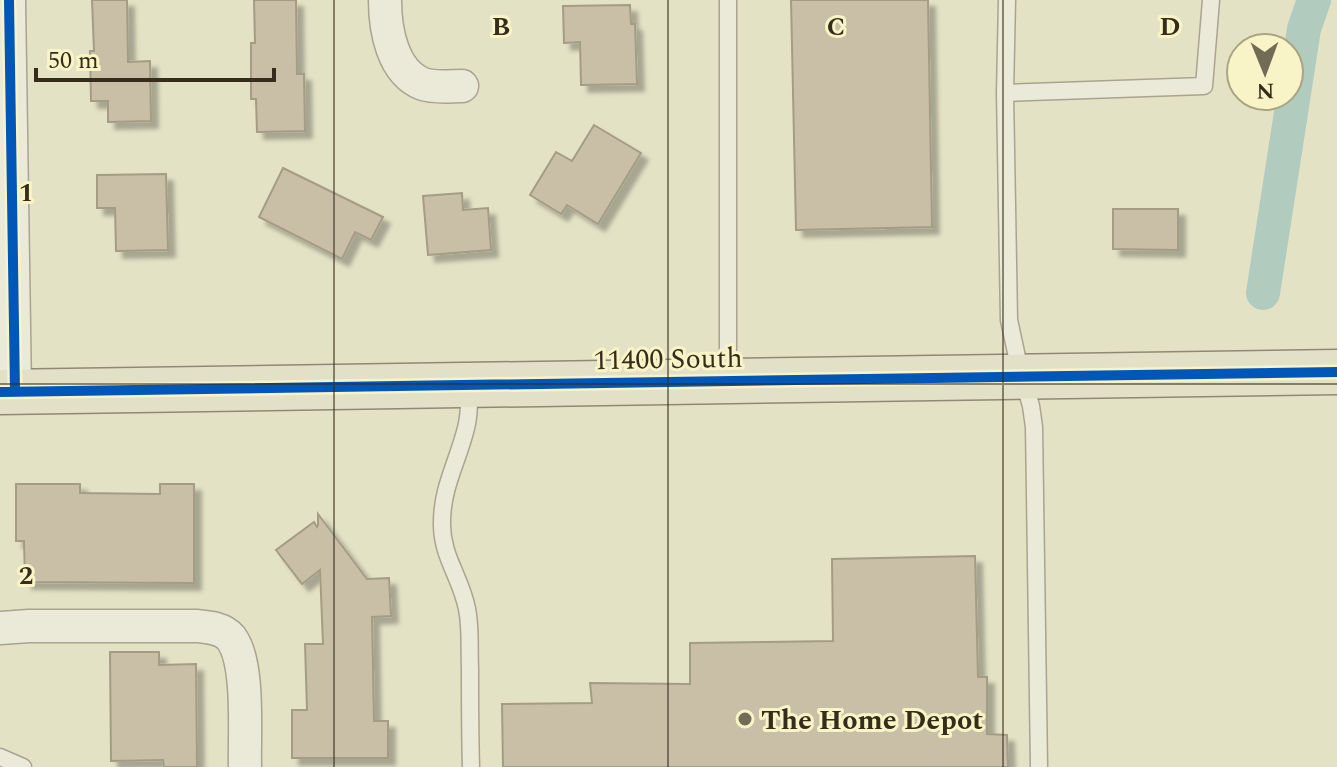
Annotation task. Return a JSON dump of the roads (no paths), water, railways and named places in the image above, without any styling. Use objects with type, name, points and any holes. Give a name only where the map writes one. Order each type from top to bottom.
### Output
[{"type":"main road","name":"11400 South","points":[[8,392],[1337,372]]},
{"type":"street","points":[[8,392],[9,0]]},
{"type":"street","points":[[385,0],[389,38],[397,59],[409,75],[425,85],[462,86]]},
{"type":"street","points":[[0,628],[197,626],[214,628],[229,636],[239,653],[243,672],[245,767]]},
{"type":"lane","points":[[728,0],[728,381]]},
{"type":"lane","points":[[1007,0],[1008,298],[1013,340],[1034,427],[1039,767]]},
{"type":"lane","points":[[1005,93],[1204,86],[1211,0]]},
{"type":"lane","points":[[469,385],[467,426],[448,481],[441,523],[442,542],[463,592],[469,625],[471,767]]},
{"type":"lane","points":[[0,757],[23,767]]},
{"type":"waterway","points":[[1263,293],[1304,29],[1314,0]]},
{"type":"place","name":"The Home Depot","points":[[745,719]]}]
